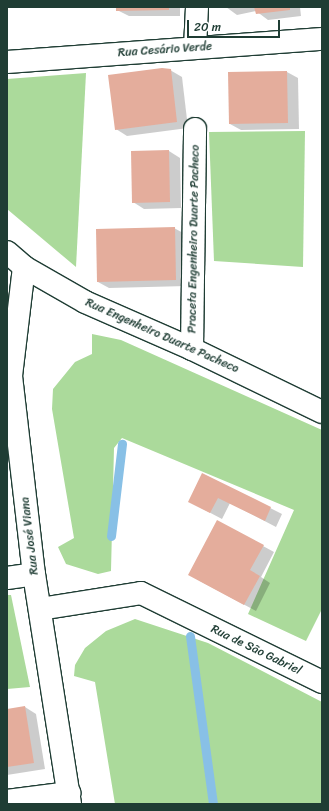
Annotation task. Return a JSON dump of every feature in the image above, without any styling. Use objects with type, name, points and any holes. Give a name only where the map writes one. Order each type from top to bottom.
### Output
[{"type":"street","points":[[195,48],[197,7]]},
{"type":"street","name":"Rua Cesário Verde","points":[[7,62],[322,39]]},
{"type":"street","name":"Praceta Engenheiro Duarte Pacheco","points":[[192,349],[195,129]]},
{"type":"street","name":"Rua Engenheiro Duarte Pacheco","points":[[7,252],[24,267],[85,302],[192,349],[322,412]]},
{"type":"street","name":"Rua José Viana","points":[[24,267],[11,376],[34,574],[69,799]]},
{"type":"street","points":[[7,578],[34,574]]},
{"type":"street","name":"Rua de São Gabriel","points":[[40,609],[141,593],[322,682]]},
{"type":"street","points":[[7,801],[69,799]]},
{"type":"green space","points":[[86,73],[76,267],[7,209],[7,79]]},
{"type":"green space","points":[[305,131],[303,267],[214,261],[209,132]]},
{"type":"green space","points":[[92,334],[121,340],[322,430],[322,609],[306,641],[248,614],[294,510],[122,438],[114,448],[111,571],[98,574],[66,564],[58,547],[74,538],[52,409],[53,389],[75,362],[92,354]]},
{"type":"green space","points":[[7,595],[11,595],[30,687],[7,689]]},
{"type":"green space","points":[[135,619],[208,643],[322,702],[322,804],[115,804],[95,682],[74,676],[75,665],[85,648],[106,631]]},
{"type":"building","points":[[116,7],[169,7],[169,10],[116,11]]},
{"type":"building","points":[[254,7],[290,7],[290,10],[256,14]]},
{"type":"building","points":[[162,68],[171,69],[177,122],[115,130],[108,75]]},
{"type":"building","points":[[287,71],[288,123],[229,124],[228,72]]},
{"type":"building","points":[[169,150],[170,202],[132,203],[131,151]]},
{"type":"building","points":[[175,227],[176,280],[97,282],[96,229]]},
{"type":"building","points":[[202,473],[271,507],[265,521],[218,498],[210,513],[188,502]]},
{"type":"building","points":[[217,520],[264,545],[250,570],[260,576],[244,605],[188,575]]},
{"type":"building","points":[[25,706],[34,763],[7,767],[7,709]]},
{"type":"waterway","points":[[111,536],[122,444]]},
{"type":"waterway","points":[[190,636],[213,804]]}]
